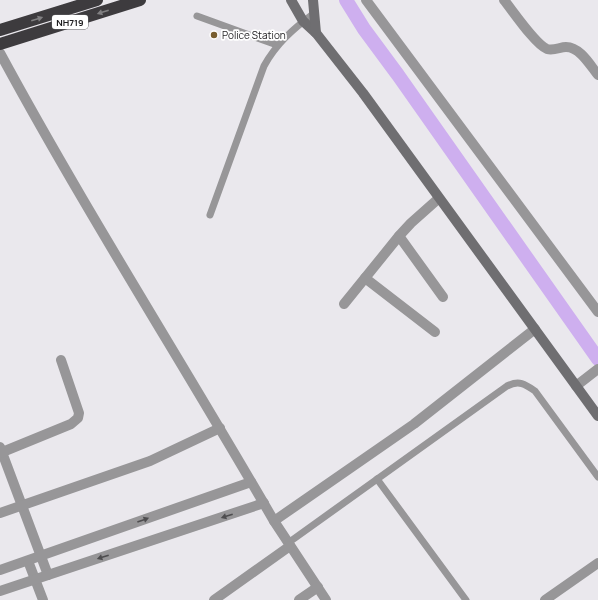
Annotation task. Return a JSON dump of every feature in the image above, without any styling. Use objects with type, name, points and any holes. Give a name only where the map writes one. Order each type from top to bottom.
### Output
[{"type":"highway","name":"NH719","points":[[0,30],[96,0]]},
{"type":"highway","name":"NH719","points":[[0,44],[140,0]]},
{"type":"street","points":[[292,0],[303,21],[316,33],[363,93],[438,199],[598,416]]},
{"type":"street","points":[[313,0],[313,14],[316,33]]},
{"type":"street","points":[[366,0],[598,312]]},
{"type":"street","points":[[504,0],[543,46],[553,50],[566,47],[576,50],[598,75]]},
{"type":"street","points":[[0,53],[81,196],[274,521],[326,600]]},
{"type":"street","points":[[344,304],[399,236],[438,199]]},
{"type":"street","points":[[399,236],[443,297]]},
{"type":"street","points":[[365,278],[435,332]]},
{"type":"street","points":[[274,521],[414,424],[535,329]]},
{"type":"street","points":[[48,576],[1,450],[71,424],[78,418],[79,412],[61,360]]},
{"type":"street","points":[[576,386],[594,372]]},
{"type":"street","points":[[0,513],[150,460],[220,428]]},
{"type":"street","points":[[0,570],[251,482]]},
{"type":"street","points":[[0,591],[264,504]]},
{"type":"street","points":[[214,600],[289,545]]},
{"type":"street","points":[[28,561],[43,600]]},
{"type":"street","points":[[545,600],[598,563]]},
{"type":"street","points":[[299,600],[318,587]]},
{"type":"lane","points":[[210,215],[264,66],[277,45],[303,21],[313,14]]},
{"type":"lane","points":[[197,16],[277,45]]},
{"type":"lane","points":[[289,545],[377,479],[507,386],[517,382],[523,383],[535,391],[598,477]]},
{"type":"lane","points":[[377,479],[466,600]]},
{"type":"waterway","points":[[346,0],[364,29],[598,359]]},
{"type":"place","name":"Police Station","points":[[214,35]]}]
